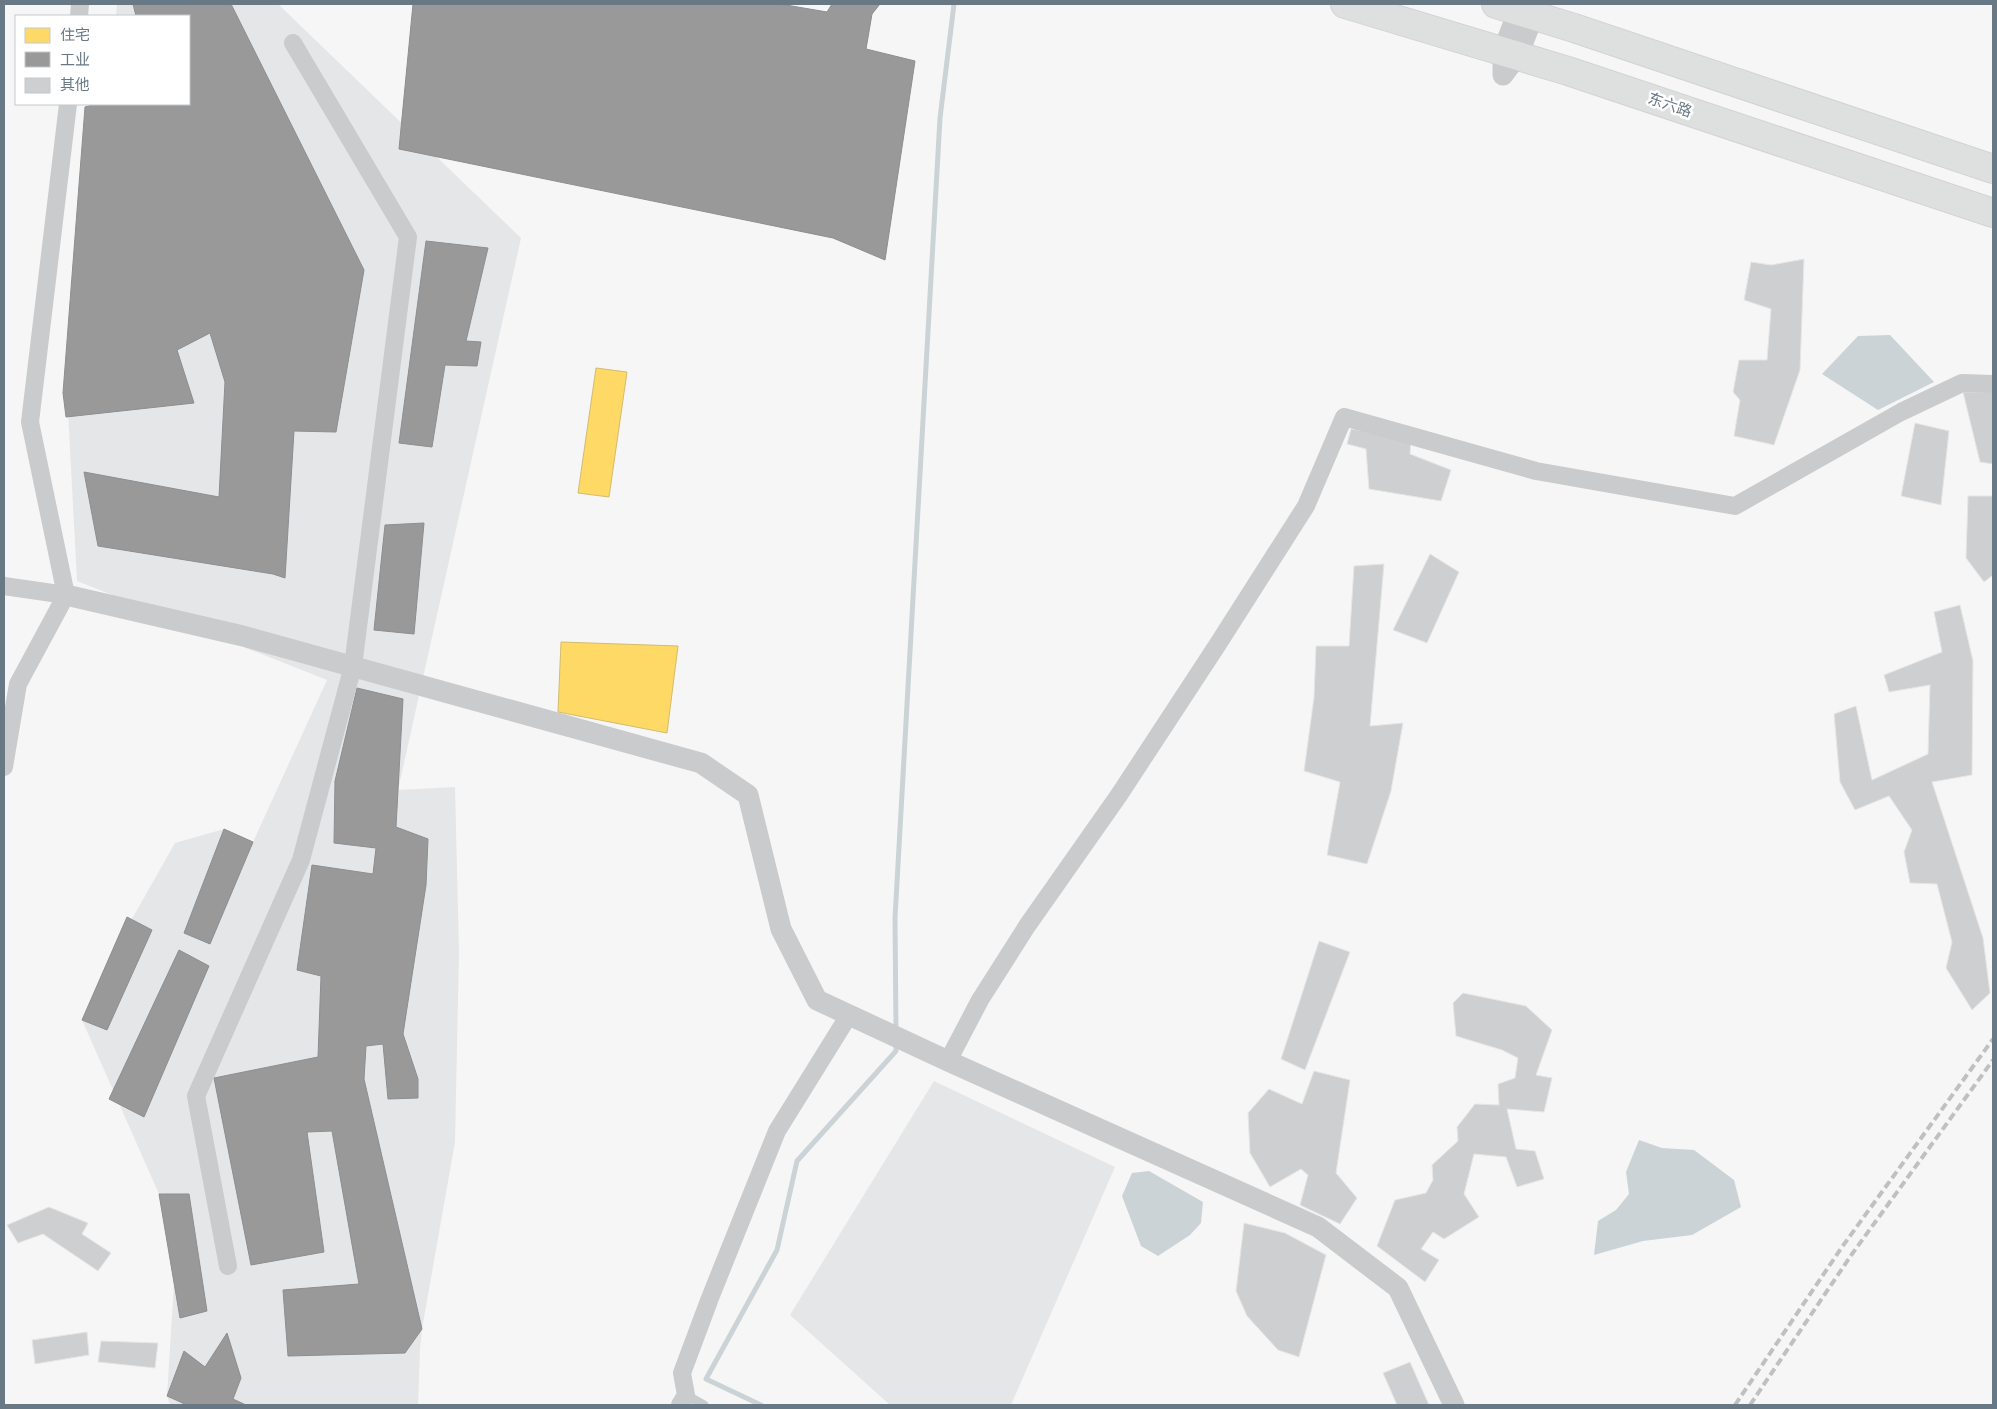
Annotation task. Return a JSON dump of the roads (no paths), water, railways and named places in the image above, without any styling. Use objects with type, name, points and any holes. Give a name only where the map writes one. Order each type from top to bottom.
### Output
[{"type":"main road","name":"东六路","points":[[1345,4],[1568,70],[1993,213]]},
{"type":"main road","points":[[1521,7],[1993,169]]},
{"type":"street","points":[[1511,53],[1521,7]]},
{"type":"street","points":[[228,1266],[196,1096],[301,860],[353,666],[408,237],[293,43]]},
{"type":"street","points":[[4,767],[18,684],[66,595],[30,422],[68,105]]},
{"type":"street","points":[[948,1061],[980,1000],[1027,926],[1124,787],[1306,506],[1344,416],[1536,471],[1735,506],[1901,412],[1962,383],[1993,384]]},
{"type":"street","points":[[4,586],[66,595],[243,636],[701,763],[748,795],[781,929],[817,1000],[906,1042],[1318,1227],[1398,1288],[1454,1405]]},
{"type":"street","points":[[683,1400],[682,1373],[777,1131],[849,1015]]},
{"type":"lane","points":[[683,1400],[704,1405]]},
{"type":"waterway","points":[[896,1031],[895,918],[940,118],[954,4]]},
{"type":"waterway","points":[[761,1405],[706,1379],[777,1250],[797,1161],[896,1051],[896,1042]]},
{"type":"railway","points":[[1735,1405],[1842,1247],[1993,1039]]},
{"type":"railway","points":[[1750,1405],[1852,1254],[1993,1060]]}]
